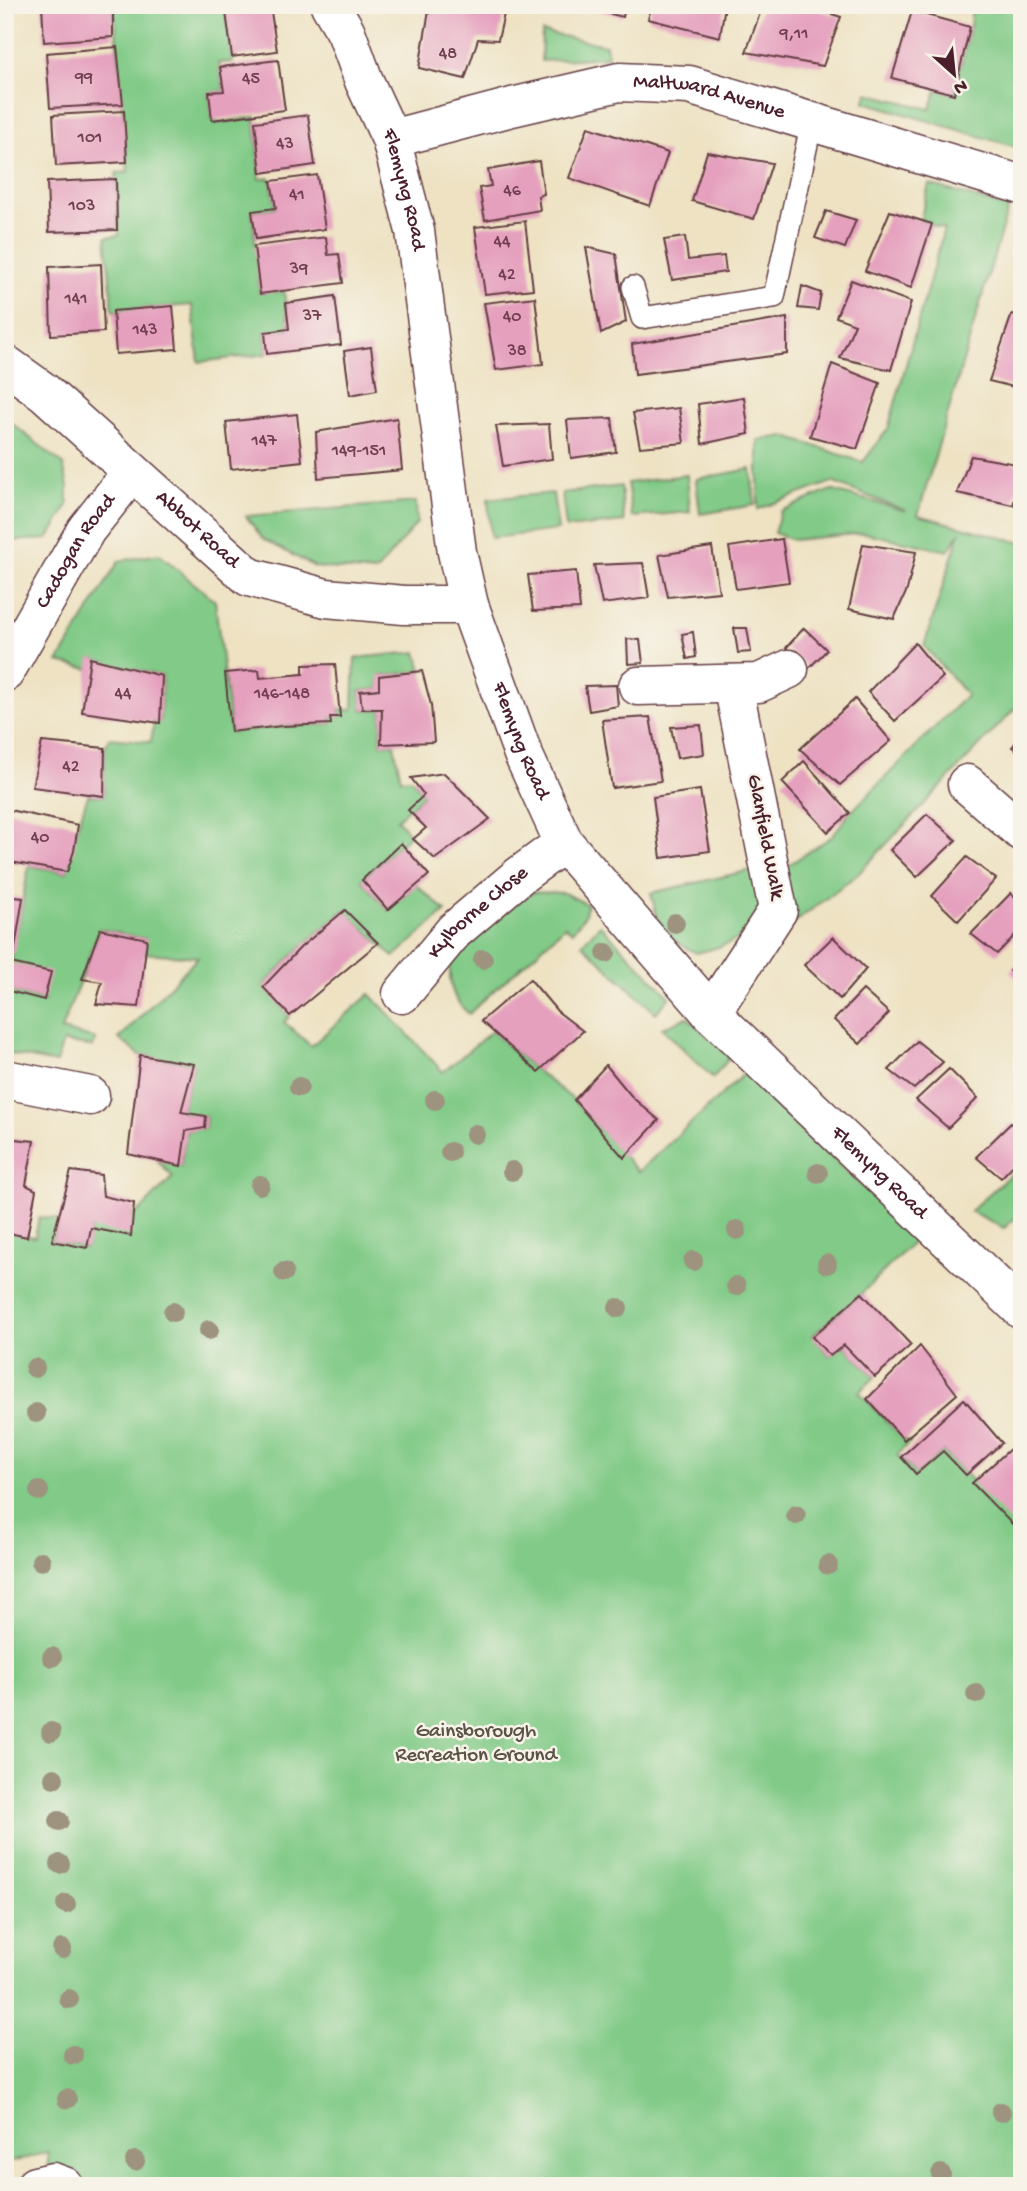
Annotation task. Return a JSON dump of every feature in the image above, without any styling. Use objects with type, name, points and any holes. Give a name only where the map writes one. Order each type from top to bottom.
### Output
[{"type":"street","name":"Flemyng Road","points":[[330,5],[346,33],[364,81],[391,139],[415,231],[457,552],[469,605],[523,754],[564,843],[711,1013],[1022,1310]]},
{"type":"street","name":"Maltward Avenue","points":[[391,139],[619,82],[689,85],[1022,185]]},
{"type":"street","name":"Abbot Road","points":[[5,365],[44,392],[249,577],[326,598],[404,605],[469,605]]},
{"type":"street","name":"Cadogan Road","points":[[5,672],[86,530],[132,472]]},
{"type":"street","points":[[638,686],[759,683],[789,669]]},
{"type":"street","name":"Glanfield Walk","points":[[711,1013],[778,910],[733,684]]},
{"type":"street","points":[[967,784],[1022,832]]},
{"type":"street","name":"Kylborne Close","points":[[401,994],[454,931],[519,876],[564,843]]},
{"type":"street","points":[[5,1079],[90,1096]]},
{"type":"street","points":[[35,2186],[53,2182],[64,2186]]},
{"type":"lane","points":[[633,287],[642,318],[774,297],[812,121]]},
{"type":"green space","points":[[114,5],[225,5],[233,62],[219,63],[224,91],[209,93],[212,119],[215,123],[256,117],[260,179],[270,178],[271,181],[276,208],[252,211],[260,293],[284,291],[289,329],[265,332],[267,354],[199,362],[192,305],[113,311],[106,237],[119,235],[116,173],[128,172]]},
{"type":"green space","points":[[972,5],[1022,5],[1022,149],[865,102],[867,93],[930,109],[937,90],[954,94],[970,27]]},
{"type":"green space","points":[[542,32],[606,45],[608,57],[541,61]]},
{"type":"green space","points":[[929,184],[1008,208],[918,515],[1022,543],[1022,701],[858,874],[786,929],[772,876],[831,837],[850,813],[967,695],[924,646],[960,532],[948,551],[864,533],[793,540],[774,533],[781,511],[831,490],[906,511],[832,482],[758,509],[758,440],[784,436],[863,462],[888,429],[944,229],[920,221]]},
{"type":"green space","points":[[5,418],[63,464],[68,487],[68,505],[48,539],[5,541]]},
{"type":"green space","points":[[751,469],[755,505],[700,514],[696,479]]},
{"type":"green space","points":[[687,475],[690,512],[632,517],[627,483]]},
{"type":"green space","points":[[621,486],[624,522],[566,528],[562,493]]},
{"type":"green space","points":[[553,493],[558,530],[491,538],[488,499]]},
{"type":"green space","points":[[416,502],[417,523],[376,572],[315,567],[263,539],[246,516]]},
{"type":"green space","name":"Gainsborough Recreation Ground","points":[[159,554],[215,601],[231,732],[331,724],[330,717],[340,717],[339,709],[353,710],[355,658],[417,652],[422,671],[380,676],[379,689],[360,691],[362,710],[382,709],[381,744],[394,744],[401,779],[411,778],[424,795],[397,819],[410,835],[362,880],[388,910],[416,885],[446,911],[394,957],[344,910],[301,947],[263,986],[290,1016],[284,1022],[311,1046],[370,994],[443,1072],[492,1031],[574,1100],[638,1172],[745,1073],[916,1239],[862,1293],[812,1336],[830,1356],[844,1345],[875,1377],[859,1392],[904,1440],[910,1442],[897,1455],[916,1474],[943,1451],[1022,1532],[1022,2186],[49,2186],[48,2152],[5,2164],[5,1206],[12,1208],[9,1233],[35,1237],[39,1217],[58,1219],[52,1241],[86,1248],[91,1228],[139,1212],[173,1177],[157,1160],[181,1166],[186,1131],[205,1128],[206,1116],[181,1112],[194,1064],[140,1055],[119,1039],[198,957],[145,953],[146,939],[100,929],[61,1030],[96,1039],[93,1047],[63,1042],[56,1063],[5,1053],[5,990],[44,1000],[11,963],[29,866],[67,872],[88,795],[104,796],[105,748],[109,738],[151,742],[154,721],[160,722],[162,676],[91,659],[89,669],[58,662],[119,561]]},
{"type":"green space","points":[[752,870],[760,908],[752,928],[744,935],[726,945],[696,953],[661,934],[651,893]]},
{"type":"green space","points":[[534,892],[564,893],[587,904],[585,915],[572,932],[565,926],[469,1014],[453,992],[450,964],[517,902]]},
{"type":"green space","points":[[600,925],[670,997],[656,1013],[582,944]]},
{"type":"green space","points":[[687,1017],[730,1057],[713,1078],[662,1028]]},
{"type":"green space","points":[[1022,1164],[1022,1212],[1004,1228],[970,1211]]},
{"type":"building","points":[[42,5],[113,5],[113,37],[44,42]]},
{"type":"building","points":[[225,5],[270,5],[277,51],[232,57]]},
{"type":"building","points":[[430,5],[458,5],[504,14],[498,40],[478,39],[465,79],[419,68]]},
{"type":"building","points":[[575,5],[626,5],[623,17]]},
{"type":"building","points":[[652,5],[725,5],[720,37],[648,19]]},
{"type":"building","points":[[763,5],[803,5],[841,17],[823,66],[746,52]]},
{"type":"building","points":[[912,11],[970,27],[954,94],[892,78]]},
{"type":"building","points":[[117,47],[123,104],[50,108],[46,53]]},
{"type":"building","points":[[278,60],[285,110],[212,120],[209,92],[224,91],[220,67]]},
{"type":"building","points":[[124,111],[127,162],[56,166],[53,115]]},
{"type":"building","points":[[308,115],[315,165],[261,173],[255,122]]},
{"type":"building","points":[[588,127],[668,153],[650,206],[569,178]]},
{"type":"building","points":[[707,152],[772,163],[754,219],[692,201]]},
{"type":"building","points":[[539,161],[544,194],[538,196],[540,210],[485,220],[479,188],[491,186],[488,170]]},
{"type":"building","points":[[317,175],[325,229],[256,239],[252,211],[276,208],[271,181]]},
{"type":"building","points":[[116,179],[117,230],[49,232],[47,182]]},
{"type":"building","points":[[826,211],[856,220],[845,248],[815,238]]},
{"type":"building","points":[[890,211],[932,224],[911,288],[865,271]]},
{"type":"building","points":[[525,221],[533,289],[485,294],[475,227]]},
{"type":"building","points":[[326,237],[328,255],[339,254],[343,283],[260,294],[254,246]]},
{"type":"building","points":[[685,237],[688,260],[724,256],[726,272],[672,280],[664,240]]},
{"type":"building","points":[[586,247],[616,254],[626,322],[601,334]]},
{"type":"building","points":[[101,264],[104,332],[51,335],[49,267]]},
{"type":"building","points":[[851,280],[911,302],[891,370],[840,358],[855,324],[836,317]]},
{"type":"building","points":[[802,286],[821,293],[818,310],[798,308]]},
{"type":"building","points":[[335,296],[341,345],[267,354],[265,332],[289,329],[286,303]]},
{"type":"building","points":[[535,297],[543,364],[496,370],[484,303]]},
{"type":"building","points":[[173,306],[177,349],[116,354],[113,311]]},
{"type":"building","points":[[1012,314],[1022,316],[1022,389],[989,381]]},
{"type":"building","points":[[787,318],[787,354],[635,374],[632,344]]},
{"type":"building","points":[[371,347],[377,390],[350,395],[344,351]]},
{"type":"building","points":[[832,364],[880,383],[857,449],[810,436]]},
{"type":"building","points":[[744,397],[749,434],[702,444],[698,404]]},
{"type":"building","points":[[679,408],[684,443],[640,447],[633,413]]},
{"type":"building","points":[[297,414],[302,461],[231,469],[226,422]]},
{"type":"building","points":[[397,418],[402,470],[318,478],[316,432]]},
{"type":"building","points":[[612,418],[616,452],[571,458],[567,420]]},
{"type":"building","points":[[549,424],[552,459],[503,466],[496,426]]},
{"type":"building","points":[[971,456],[1022,465],[1013,505],[957,493]]},
{"type":"building","points":[[782,539],[789,582],[736,589],[729,547]]},
{"type":"building","points":[[863,544],[916,552],[907,590],[894,619],[849,609]]},
{"type":"building","points":[[712,547],[719,592],[668,597],[659,555]]},
{"type":"building","points":[[643,563],[649,598],[602,604],[594,565]]},
{"type":"building","points":[[576,571],[580,609],[533,611],[528,575]]},
{"type":"building","points":[[734,628],[747,628],[751,652],[738,653]]},
{"type":"building","points":[[804,628],[827,650],[809,668],[786,648]]},
{"type":"building","points":[[693,632],[696,657],[687,659],[682,634]]},
{"type":"building","points":[[627,639],[640,640],[643,663],[628,664]]},
{"type":"building","points":[[915,643],[943,677],[895,721],[868,692]]},
{"type":"building","points":[[90,658],[162,676],[160,723],[82,712]]},
{"type":"building","points":[[335,664],[340,717],[330,717],[331,724],[231,732],[225,673],[259,670],[260,678],[303,674],[303,665]]},
{"type":"building","points":[[422,671],[431,705],[434,742],[381,744],[382,709],[362,709],[360,691],[379,689],[379,676]]},
{"type":"building","points":[[616,685],[618,706],[589,711],[585,686]]},
{"type":"building","points":[[855,699],[891,741],[840,785],[800,749]]},
{"type":"building","points":[[650,717],[661,781],[612,788],[602,720]]},
{"type":"building","points":[[701,725],[704,754],[677,758],[671,727]]},
{"type":"building","points":[[1022,736],[1022,755],[1012,747]]},
{"type":"building","points":[[42,742],[105,748],[104,796],[32,787]]},
{"type":"building","points":[[804,761],[850,813],[828,832],[782,782]]},
{"type":"building","points":[[444,773],[490,819],[435,859],[413,839],[426,828],[408,810],[424,795],[411,778]]},
{"type":"building","points":[[700,790],[710,851],[661,858],[653,797]]},
{"type":"building","points":[[5,809],[78,825],[67,872],[5,861]]},
{"type":"building","points":[[927,814],[956,840],[917,877],[890,850]]},
{"type":"building","points":[[401,843],[429,875],[388,910],[362,880]]},
{"type":"building","points":[[967,857],[996,879],[958,921],[932,896]]},
{"type":"building","points":[[1011,893],[1022,904],[1022,928],[997,954],[971,934]]},
{"type":"building","points":[[5,896],[23,898],[14,954],[5,952]]},
{"type":"building","points":[[345,910],[378,943],[290,1016],[263,987],[301,947]]},
{"type":"building","points":[[100,929],[147,939],[139,1007],[96,1004],[102,982],[82,979]]},
{"type":"building","points":[[833,937],[866,969],[840,999],[804,965]]},
{"type":"building","points":[[1022,958],[1022,984],[1010,971]]},
{"type":"building","points":[[11,963],[51,972],[44,1000],[5,990]]},
{"type":"building","points":[[530,979],[557,1011],[583,1031],[538,1072],[481,1021]]},
{"type":"building","points":[[863,990],[889,1013],[860,1044],[834,1020]]},
{"type":"building","points":[[917,1041],[943,1062],[914,1089],[889,1070]]},
{"type":"building","points":[[140,1055],[194,1064],[181,1112],[206,1116],[205,1128],[186,1131],[181,1166],[128,1154]]},
{"type":"building","points":[[606,1065],[633,1098],[659,1120],[624,1158],[574,1100]]},
{"type":"building","points":[[949,1069],[978,1098],[948,1128],[916,1100]]},
{"type":"building","points":[[1011,1123],[1022,1134],[1022,1156],[1001,1178],[976,1157]]},
{"type":"building","points":[[5,1138],[34,1141],[26,1185],[36,1190],[27,1237],[9,1233],[12,1208],[5,1206]]},
{"type":"building","points":[[71,1171],[101,1175],[103,1196],[134,1203],[131,1236],[91,1228],[87,1248],[52,1241]]},
{"type":"building","points":[[862,1293],[911,1345],[875,1377],[844,1345],[830,1356],[812,1337]]},
{"type":"building","points":[[920,1346],[957,1394],[904,1440],[867,1399]]},
{"type":"building","points":[[964,1399],[1002,1443],[966,1475],[943,1451],[916,1474],[901,1457]]},
{"type":"building","points":[[1010,1449],[1022,1463],[1022,1516],[1012,1524],[972,1483]]}]
